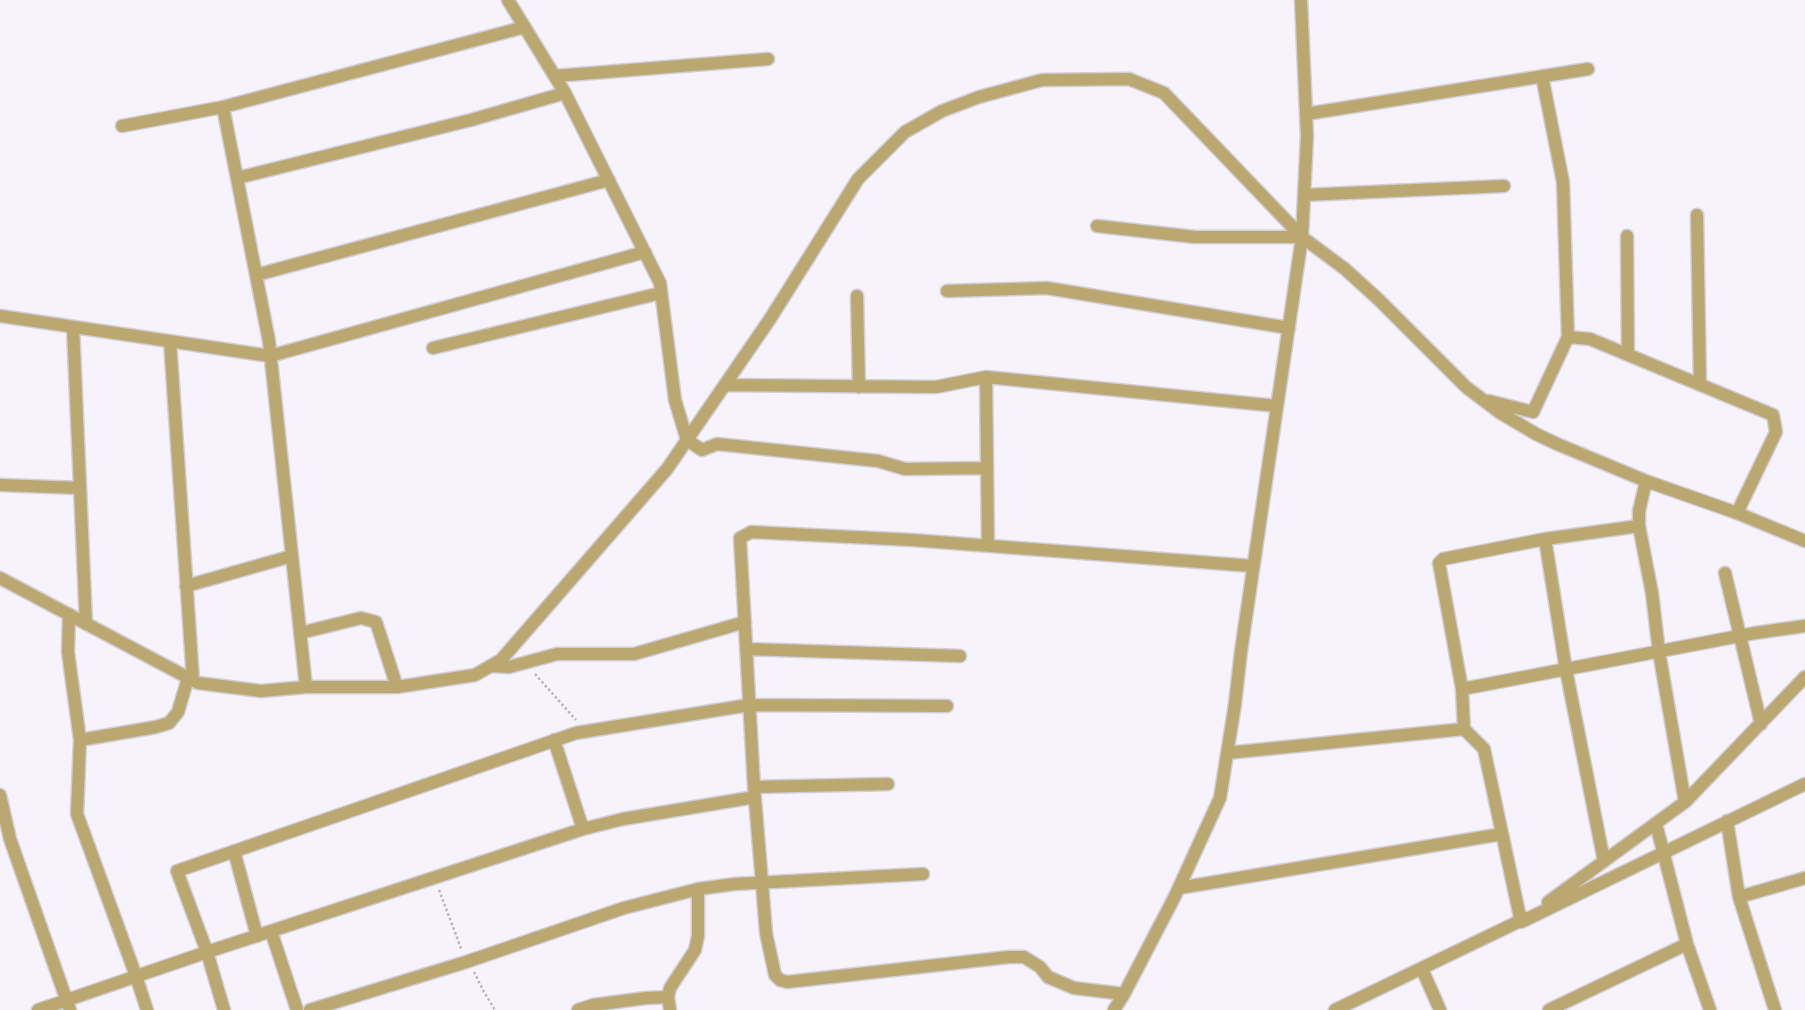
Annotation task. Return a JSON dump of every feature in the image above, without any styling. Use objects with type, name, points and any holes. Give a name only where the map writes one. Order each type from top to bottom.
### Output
[{"type":"street","points":[[508,0],[565,93],[660,284],[675,400],[687,440],[702,450],[717,444],[878,461],[905,470],[987,468]]},
{"type":"street","points":[[1114,1010],[1179,888],[1220,798],[1302,237],[1306,114],[1301,0]]},
{"type":"street","points":[[122,126],[224,107],[525,27]]},
{"type":"street","points":[[555,76],[768,59]]},
{"type":"street","points":[[1306,114],[1588,69]]},
{"type":"street","points":[[1484,400],[1533,412],[1568,336],[1563,182],[1542,76]]},
{"type":"street","points":[[0,578],[198,683],[261,691],[306,687],[396,687],[475,675],[501,660],[667,469],[770,319],[858,179],[905,132],[942,111],[979,97],[1042,80],[1128,79],[1164,92],[1302,237],[1345,269],[1378,299],[1466,387],[1500,412],[1536,434],[1646,481],[1737,513],[1805,541]]},
{"type":"street","points":[[237,178],[471,120],[565,93]]},
{"type":"street","points":[[224,107],[270,356],[306,687]]},
{"type":"street","points":[[256,275],[609,180]]},
{"type":"street","points":[[1304,195],[1504,186]]},
{"type":"street","points":[[1697,215],[1700,385]]},
{"type":"street","points":[[1097,226],[1195,237],[1302,237]]},
{"type":"street","points":[[1627,236],[1628,356]]},
{"type":"street","points":[[0,316],[270,356],[644,252]]},
{"type":"street","points":[[947,291],[1047,288],[1289,328]]},
{"type":"street","points":[[433,348],[661,292]]},
{"type":"street","points":[[857,296],[859,387]]},
{"type":"street","points":[[73,327],[86,624]]},
{"type":"street","points":[[1568,336],[1590,339],[1773,415],[1776,432],[1737,513]]},
{"type":"street","points":[[80,740],[169,723],[178,712],[190,679],[186,586],[170,341]]},
{"type":"street","points":[[725,385],[936,387],[986,378],[1277,406]]},
{"type":"street","points":[[986,378],[988,546]]},
{"type":"street","points":[[1646,481],[1639,511],[1639,526],[1652,593],[1659,652],[1685,802]]},
{"type":"street","points":[[0,485],[80,488]]},
{"type":"street","points":[[1521,922],[1484,749],[1464,729],[1462,689],[1440,562],[1443,559],[1546,539],[1639,526]]},
{"type":"street","points":[[1124,994],[1074,988],[1048,977],[1040,967],[1024,957],[999,958],[786,982],[780,980],[775,975],[766,933],[754,792],[740,538],[751,532],[912,540],[1253,566]]},
{"type":"street","points":[[1546,539],[1566,670],[1604,861]]},
{"type":"street","points":[[186,586],[292,556]]},
{"type":"street","points":[[1725,573],[1761,724]]},
{"type":"street","points":[[69,614],[68,652],[80,740],[77,814],[147,1010]]},
{"type":"street","points":[[300,633],[361,618],[376,622],[396,687]]},
{"type":"street","points":[[490,666],[509,667],[557,654],[634,654],[745,622]]},
{"type":"street","points":[[1462,689],[1740,636],[1805,626]]},
{"type":"street","points":[[746,649],[960,656]]},
{"type":"street","points":[[1521,922],[1685,802],[1805,677]]},
{"type":"street","points":[[224,1010],[207,952],[177,871],[554,740],[586,731],[749,705],[946,706]]},
{"type":"street","points":[[1227,753],[1464,729]]},
{"type":"street","points":[[554,740],[583,829]]},
{"type":"street","points":[[38,1010],[68,1005],[136,976],[583,829],[754,792],[888,784]]},
{"type":"street","points":[[1335,1010],[1805,784]]},
{"type":"street","points":[[0,795],[10,840],[68,1005]]},
{"type":"street","points":[[1727,821],[1739,897],[1775,1010]]},
{"type":"street","points":[[1656,824],[1687,944],[1710,1010]]},
{"type":"street","points":[[1179,888],[1502,834]]},
{"type":"street","points":[[234,851],[257,936]]},
{"type":"street","points":[[310,1010],[466,962],[624,908],[698,888],[923,874]]},
{"type":"street","points":[[1739,897],[1805,878]]},
{"type":"street","points":[[578,1010],[593,1005],[646,998],[669,1004],[670,988],[696,950],[698,936],[698,888]]},
{"type":"street","points":[[271,931],[297,1010]]},
{"type":"street","points":[[1549,1010],[1687,944]]},
{"type":"street","points":[[1422,969],[1440,1010]]},
{"type":"path","points":[[526,663],[586,731]]},
{"type":"path","points":[[434,878],[466,962],[471,966],[484,992],[496,1010]]}]
